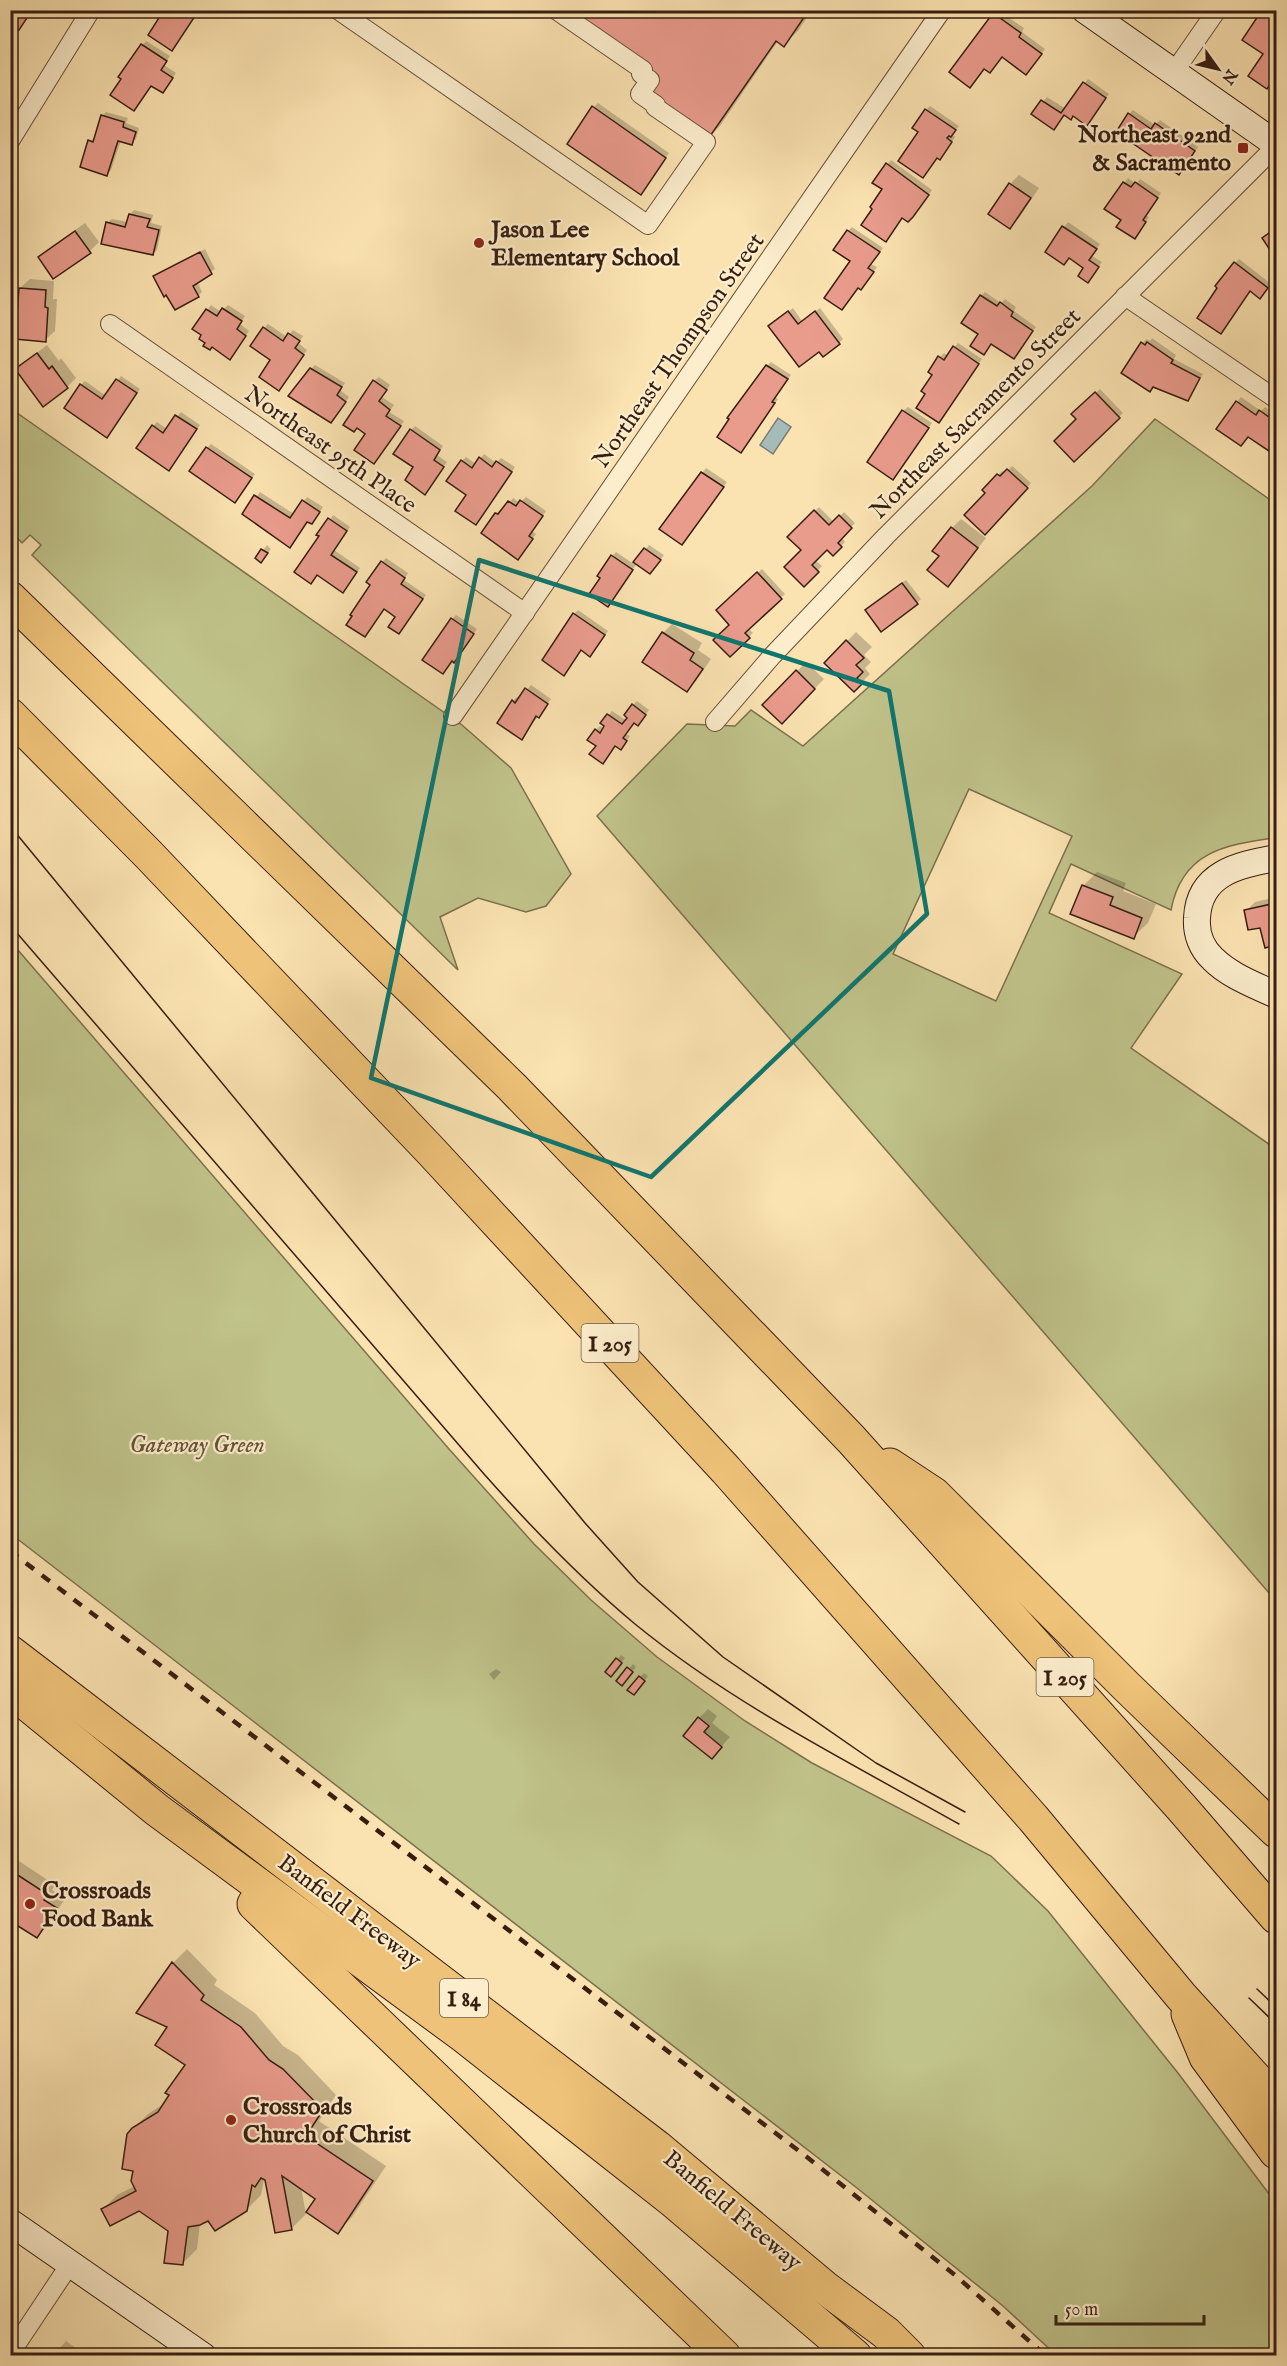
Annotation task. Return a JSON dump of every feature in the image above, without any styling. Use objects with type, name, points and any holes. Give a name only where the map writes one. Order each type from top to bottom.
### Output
[{"type":"highway","name":"I 205","points":[[10,598],[512,1087],[851,1439],[1181,1807],[1276,1917]]},
{"type":"highway","name":"I 205","points":[[10,715],[148,854],[594,1325],[734,1478],[994,1774],[1181,1996],[1276,2101]]},
{"type":"highway","points":[[851,1439],[934,1494],[1276,1831]]},
{"type":"highway","name":"Banfield Freeway","points":[[10,1652],[595,2098],[713,2192],[824,2287],[886,2333],[909,2355]]},
{"type":"highway","name":"Banfield Freeway","points":[[10,1690],[157,1810],[465,2037],[672,2200],[855,2355]]},
{"type":"highway","points":[[157,1810],[724,2355]]},
{"type":"highway","points":[[1181,1996],[1206,2057],[1276,2152]]},
{"type":"street","points":[[10,141],[91,10]]},
{"type":"street","points":[[338,10],[648,225],[706,142],[640,94],[650,80],[641,74],[643,70],[556,10]]},
{"type":"street","name":"Northeast Thompson Street","points":[[453,716],[942,10]]},
{"type":"street","points":[[1085,10],[1276,145]]},
{"type":"street","points":[[1174,72],[1217,10]]},
{"type":"street","name":"Northeast Sacramento Street","points":[[715,722],[772,656],[886,536],[1276,145]]},
{"type":"street","points":[[1125,296],[1276,399]]},
{"type":"street","name":"Northeast 95th Place","points":[[110,324],[525,613]]},
{"type":"street","points":[[1276,858],[1235,867],[1212,882],[1200,899],[1197,924],[1199,938],[1213,959],[1234,974],[1276,995]]},
{"type":"street","points":[[10,2222],[204,2355]]},
{"type":"street","points":[[10,2354],[70,2264]]},
{"type":"highlighted area","points":[[479,560],[889,691],[927,914],[651,1177],[371,1078]]},
{"type":"green space","points":[[10,408],[462,725],[511,768],[571,874],[546,906],[526,912],[478,898],[440,917],[458,970],[32,555],[41,545],[30,535],[22,543],[11,531]]},
{"type":"green space","points":[[1155,419],[1276,504],[1276,834],[1274,838],[1222,849],[1195,864],[1185,875],[1171,910],[1071,864],[1049,913],[1182,974],[1131,1048],[1276,1149],[1276,1601],[597,816],[687,724],[735,726],[751,710],[803,746],[1092,486]],"holes":[[[969,789],[1072,836],[996,1001],[893,954]]]},
{"type":"green space","name":"Gateway Green","points":[[11,942],[449,1449],[534,1544],[591,1600],[657,1657],[745,1721],[812,1763],[991,1856],[1048,1911],[1178,2073],[1276,2203],[1276,2355],[1056,2355],[1003,2306],[857,2188],[11,1534]]},
{"type":"water","points":[[778,418],[791,427],[773,454],[760,445]]},
{"type":"building","points":[[10,10],[31,12],[19,30],[10,24]]},
{"type":"building","points":[[168,10],[199,10],[172,51],[148,35],[162,13],[165,15]]},
{"type":"building","points":[[557,10],[809,10],[784,47],[776,41],[706,142],[641,94],[650,80]]},
{"type":"building","points":[[1262,10],[1273,17],[1276,12],[1276,76],[1267,89],[1248,76],[1263,54],[1242,40]]},
{"type":"building","points":[[993,13],[1021,33],[1019,37],[1042,54],[1026,75],[1002,57],[990,73],[984,69],[970,88],[949,72]]},
{"type":"building","points":[[141,44],[167,61],[161,70],[173,78],[163,93],[151,86],[134,111],[110,95],[121,79],[118,77]]},
{"type":"building","points":[[1083,82],[1106,98],[1087,126],[1073,116],[1071,120],[1064,115],[1054,130],[1031,114],[1041,100],[1061,113]]},
{"type":"building","points":[[592,106],[666,158],[641,195],[567,144]]},
{"type":"building","points":[[925,109],[956,130],[951,137],[947,138],[952,142],[940,160],[937,158],[923,178],[898,161],[918,132],[912,128]]},
{"type":"building","points":[[1128,113],[1151,129],[1155,123],[1195,151],[1179,175],[1116,132]]},
{"type":"building","points":[[101,115],[124,122],[123,127],[136,132],[132,145],[118,141],[107,176],[80,167],[88,140],[93,142]]},
{"type":"building","points":[[886,163],[929,195],[908,222],[902,218],[886,242],[861,225],[882,189],[872,183]]},
{"type":"building","points":[[1123,182],[1131,187],[1135,182],[1158,198],[1143,220],[1146,222],[1135,239],[1116,227],[1121,220],[1104,209]]},
{"type":"building","points":[[1009,183],[1031,198],[1010,229],[988,214]]},
{"type":"building","points":[[129,214],[150,219],[147,227],[159,230],[153,255],[101,244],[106,222],[125,227]]},
{"type":"building","points":[[1062,226],[1097,249],[1089,260],[1099,267],[1088,283],[1078,276],[1083,268],[1069,258],[1064,265],[1045,252]]},
{"type":"building","points":[[1276,228],[1276,259],[1262,238]]},
{"type":"building","points":[[847,230],[880,252],[868,268],[874,272],[861,290],[858,288],[842,310],[824,298],[850,261],[833,250]]},
{"type":"building","points":[[75,231],[91,253],[53,279],[38,257]]},
{"type":"building","points":[[200,252],[212,274],[193,286],[199,297],[175,310],[166,295],[164,297],[153,276]]},
{"type":"building","points":[[1234,262],[1268,288],[1260,299],[1250,291],[1221,334],[1197,318],[1217,288],[1215,286]]},
{"type":"building","points":[[19,288],[46,290],[45,307],[48,308],[46,342],[15,339]]},
{"type":"building","points":[[980,295],[997,306],[1000,302],[1013,312],[1011,316],[1033,331],[1014,359],[991,344],[984,355],[970,346],[978,334],[961,323]]},
{"type":"building","points":[[222,308],[242,321],[237,329],[246,336],[230,360],[212,347],[210,350],[203,346],[205,343],[199,339],[201,335],[192,329],[206,309],[217,316]]},
{"type":"building","points":[[788,311],[798,324],[815,311],[840,344],[823,357],[819,352],[799,367],[768,326]]},
{"type":"building","points":[[263,327],[283,341],[288,333],[300,341],[295,348],[304,355],[279,391],[259,377],[270,360],[250,346]]},
{"type":"building","points":[[1141,342],[1145,345],[1147,342],[1173,360],[1171,363],[1200,378],[1188,401],[1153,387],[1150,392],[1121,373]]},
{"type":"building","points":[[953,346],[979,364],[939,423],[916,408],[925,394],[921,391],[932,375],[928,372],[938,356],[944,360]]},
{"type":"building","points":[[37,353],[49,369],[52,366],[68,388],[43,407],[15,369]]},
{"type":"building","points":[[766,365],[788,379],[772,402],[775,403],[741,453],[717,437],[729,419],[727,418]]},
{"type":"building","points":[[310,368],[342,387],[337,395],[346,402],[331,423],[288,396]]},
{"type":"building","points":[[116,379],[137,393],[107,438],[64,408],[80,384],[102,399]]},
{"type":"building","points":[[373,380],[387,390],[379,401],[390,410],[386,416],[401,426],[374,464],[354,450],[365,434],[357,428],[354,432],[343,425]]},
{"type":"building","points":[[1095,392],[1120,418],[1074,462],[1054,441],[1076,419],[1071,414]]},
{"type":"building","points":[[1236,401],[1256,415],[1259,410],[1276,422],[1275,455],[1248,437],[1241,446],[1216,429]]},
{"type":"building","points":[[902,410],[929,428],[893,480],[867,462]]},
{"type":"building","points":[[175,415],[197,429],[169,471],[136,448],[152,425],[163,433]]},
{"type":"building","points":[[410,429],[440,450],[434,460],[444,467],[425,495],[405,480],[413,467],[393,454]]},
{"type":"building","points":[[206,447],[252,478],[235,503],[189,471]]},
{"type":"building","points":[[479,457],[492,467],[496,461],[512,472],[476,525],[455,511],[466,495],[446,481],[461,460],[472,468]]},
{"type":"building","points":[[1007,469],[1028,488],[985,535],[964,515],[985,493],[982,490],[997,474],[1000,476]]},
{"type":"building","points":[[701,472],[724,487],[682,545],[659,529]]},
{"type":"building","points":[[254,495],[290,518],[302,500],[320,512],[312,524],[307,522],[290,548],[242,514]]},
{"type":"building","points":[[520,500],[543,516],[529,536],[533,539],[518,560],[481,533],[495,513],[498,514],[508,501],[516,506]]},
{"type":"building","points":[[814,510],[829,525],[839,515],[852,528],[838,543],[842,547],[833,556],[827,550],[812,565],[819,572],[804,587],[784,567],[801,550],[787,537]]},
{"type":"building","points":[[328,518],[347,531],[331,555],[357,572],[343,593],[317,575],[311,584],[294,572],[319,536],[316,535]]},
{"type":"building","points":[[951,527],[978,548],[948,587],[927,570],[939,556],[932,551]]},
{"type":"building","points":[[644,548],[661,560],[650,574],[633,562]]},
{"type":"building","points":[[261,549],[268,553],[261,563],[255,558]]},
{"type":"building","points":[[611,555],[633,570],[608,607],[589,594],[600,578],[597,576]]},
{"type":"building","points":[[381,561],[405,578],[401,584],[423,599],[399,634],[388,627],[395,617],[384,609],[365,637],[346,625],[370,585],[366,582]]},
{"type":"building","points":[[757,572],[782,599],[745,633],[750,638],[730,657],[713,640],[729,625],[716,610]]},
{"type":"building","points":[[902,583],[918,604],[881,632],[865,610]]},
{"type":"building","points":[[573,613],[605,635],[590,657],[581,650],[564,676],[542,660]]},
{"type":"building","points":[[451,618],[474,634],[454,663],[452,661],[443,674],[422,660]]},
{"type":"building","points":[[662,632],[694,653],[690,660],[703,669],[687,692],[642,662]]},
{"type":"building","points":[[846,640],[864,658],[856,665],[863,672],[857,678],[862,684],[854,692],[824,663]]},
{"type":"building","points":[[796,670],[815,689],[782,724],[762,705]]},
{"type":"building","points":[[525,688],[548,704],[539,718],[536,716],[522,740],[497,723],[512,700],[515,703]]},
{"type":"building","points":[[632,704],[646,715],[638,726],[634,723],[623,738],[627,741],[621,750],[615,746],[603,764],[589,754],[596,746],[587,740],[595,729],[600,733],[604,726],[600,723],[607,714],[622,724],[627,718],[624,715]]},
{"type":"building","points":[[1082,885],[1113,897],[1110,905],[1142,918],[1134,939],[1070,914]]},
{"type":"building","points":[[1276,903],[1276,945],[1265,948],[1260,928],[1248,930],[1244,910]]},
{"type":"building","points":[[616,1658],[622,1663],[611,1677],[605,1672]]},
{"type":"building","points":[[627,1667],[633,1672],[622,1686],[616,1681]]},
{"type":"building","points":[[639,1676],[645,1681],[634,1695],[627,1690]]},
{"type":"building","points":[[698,1717],[709,1726],[704,1732],[722,1747],[712,1759],[683,1736]]},
{"type":"building","name":"Crossroads Food Bank","points":[[10,1870],[47,1894],[44,1900],[57,1908],[37,1938],[10,1921]]},
{"type":"building","name":"Crossroads Church of Christ","points":[[172,1962],[204,1995],[201,2000],[241,2027],[269,2060],[283,2069],[323,2110],[306,2136],[373,2181],[338,2234],[306,2212],[315,2199],[282,2176],[292,2230],[275,2233],[265,2180],[261,2178],[255,2187],[252,2185],[247,2211],[215,2231],[208,2221],[188,2227],[183,2265],[164,2263],[168,2231],[139,2211],[110,2226],[101,2209],[136,2191],[131,2181],[133,2171],[122,2169],[127,2134],[132,2128],[158,2112],[169,2095],[165,2093],[185,2065],[155,2045],[167,2027],[136,2013]]},
{"type":"tram line","points":[[10,826],[585,1523],[638,1582],[723,1657],[876,1763],[965,1812]]},
{"type":"tram line","points":[[10,925],[484,1474],[576,1571],[635,1624],[712,1681],[834,1755],[959,1824]]},
{"type":"tram line","points":[[1257,1989],[1276,2007]]},
{"type":"tram line","points":[[1249,1998],[1276,2024]]},
{"type":"railway","points":[[10,1551],[803,2154],[955,2275],[1046,2356]]},
{"type":"place","name":"Northeast 92nd & Sacramento","points":[[1243,148]]},
{"type":"place","name":"Jason Lee Elementary School","points":[[479,243]]},
{"type":"place","name":"Crossroads Food Bank","points":[[30,1904]]},
{"type":"place","name":"Crossroads Church of Christ","points":[[231,2120]]}]
